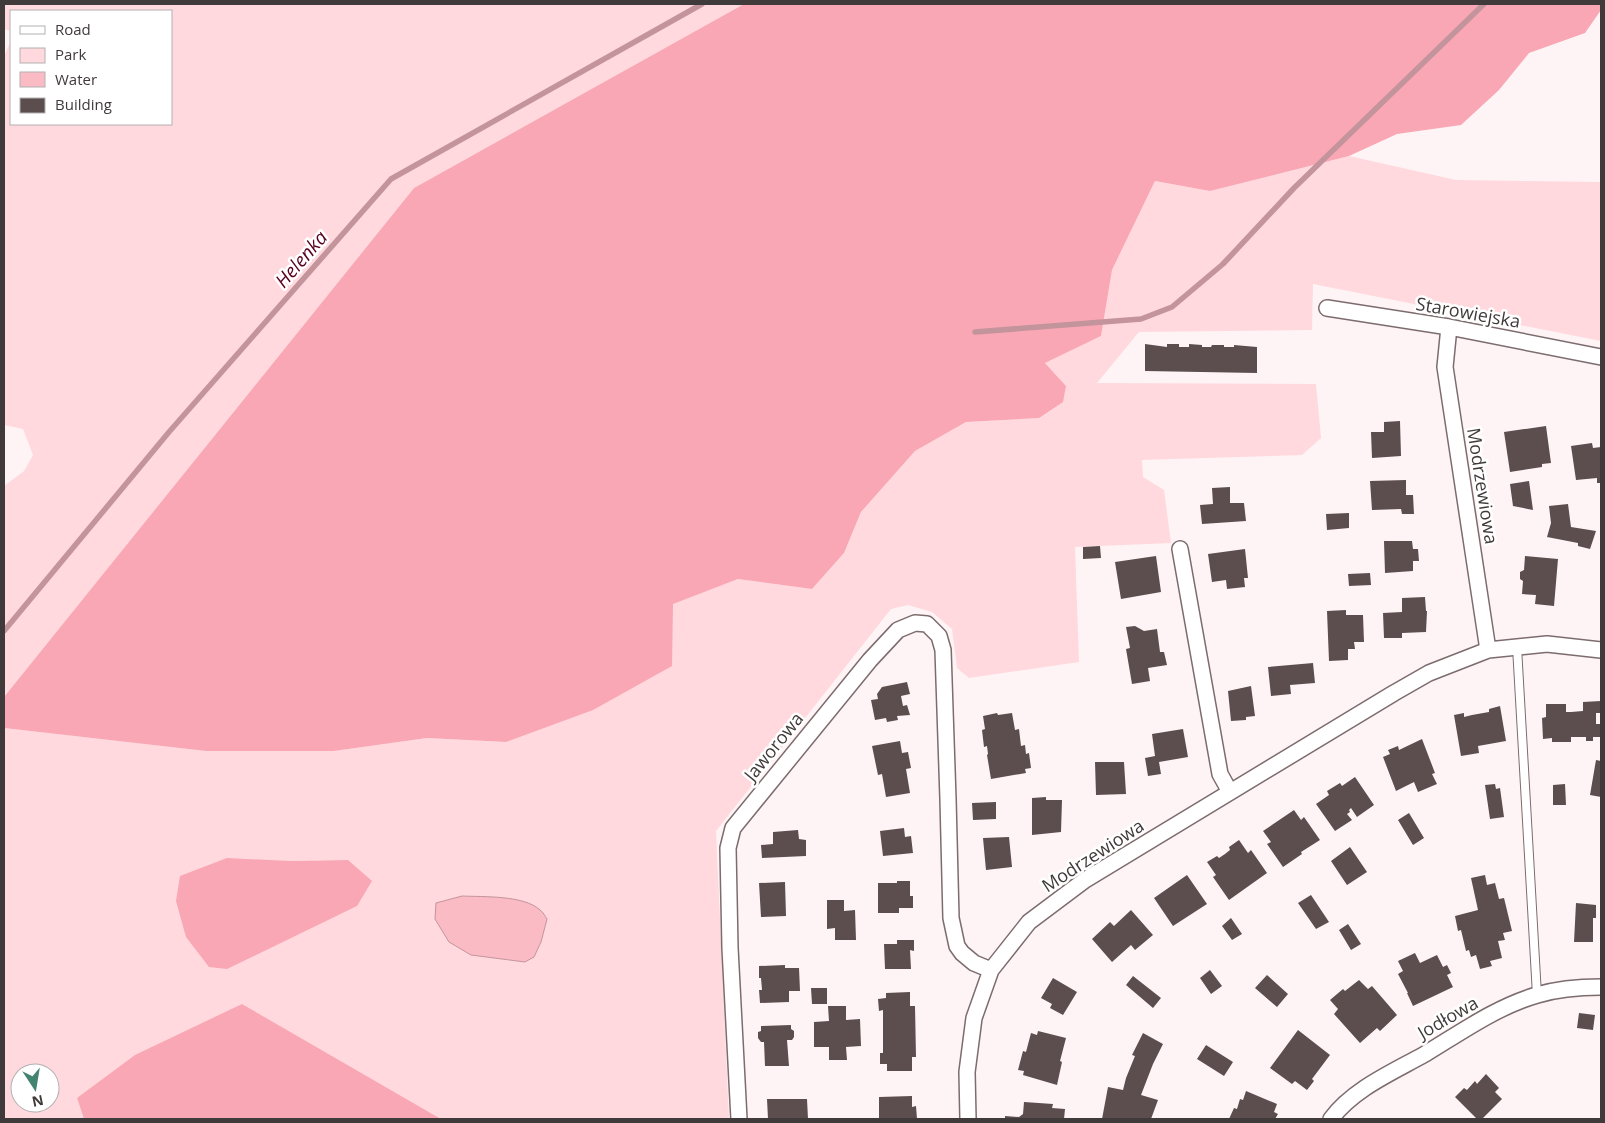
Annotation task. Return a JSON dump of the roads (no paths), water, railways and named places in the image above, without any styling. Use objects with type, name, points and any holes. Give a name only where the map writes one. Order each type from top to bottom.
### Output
[{"type":"street","name":"Starowiejska","points":[[1327,308],[1449,327],[1601,357]]},
{"type":"street","name":"Modrzewiowa","points":[[1449,327],[1445,367],[1488,650]]},
{"type":"street","points":[[1180,549],[1220,774],[1230,792]]},
{"type":"street","name":"Jaworowa","points":[[739,1119],[730,948],[728,848],[733,828],[870,660],[898,630],[915,623],[928,624],[939,636],[943,650],[951,918],[956,946],[974,963],[991,970]]},
{"type":"street","name":"Modrzewiowa","points":[[968,1119],[967,1072],[974,1018],[991,970],[1029,922],[1086,880],[1429,673],[1488,650],[1547,644],[1601,650]]},
{"type":"street","name":"Jodłowa","points":[[1331,1119],[1337,1111],[1362,1090],[1497,1011],[1537,995],[1581,987],[1601,987]]},
{"type":"lane","points":[[1517,647],[1537,995]]},
{"type":"water","points":[[462,896],[514,899],[533,905],[541,911],[547,919],[541,942],[534,957],[525,962],[471,955],[449,942],[435,919],[436,903]]},
{"type":"waterway","name":"Helenka","points":[[4,631],[169,432],[391,179],[702,4]]},
{"type":"waterway","points":[[975,332],[1141,319],[1172,307],[1223,264],[1294,188],[1484,4]]}]
